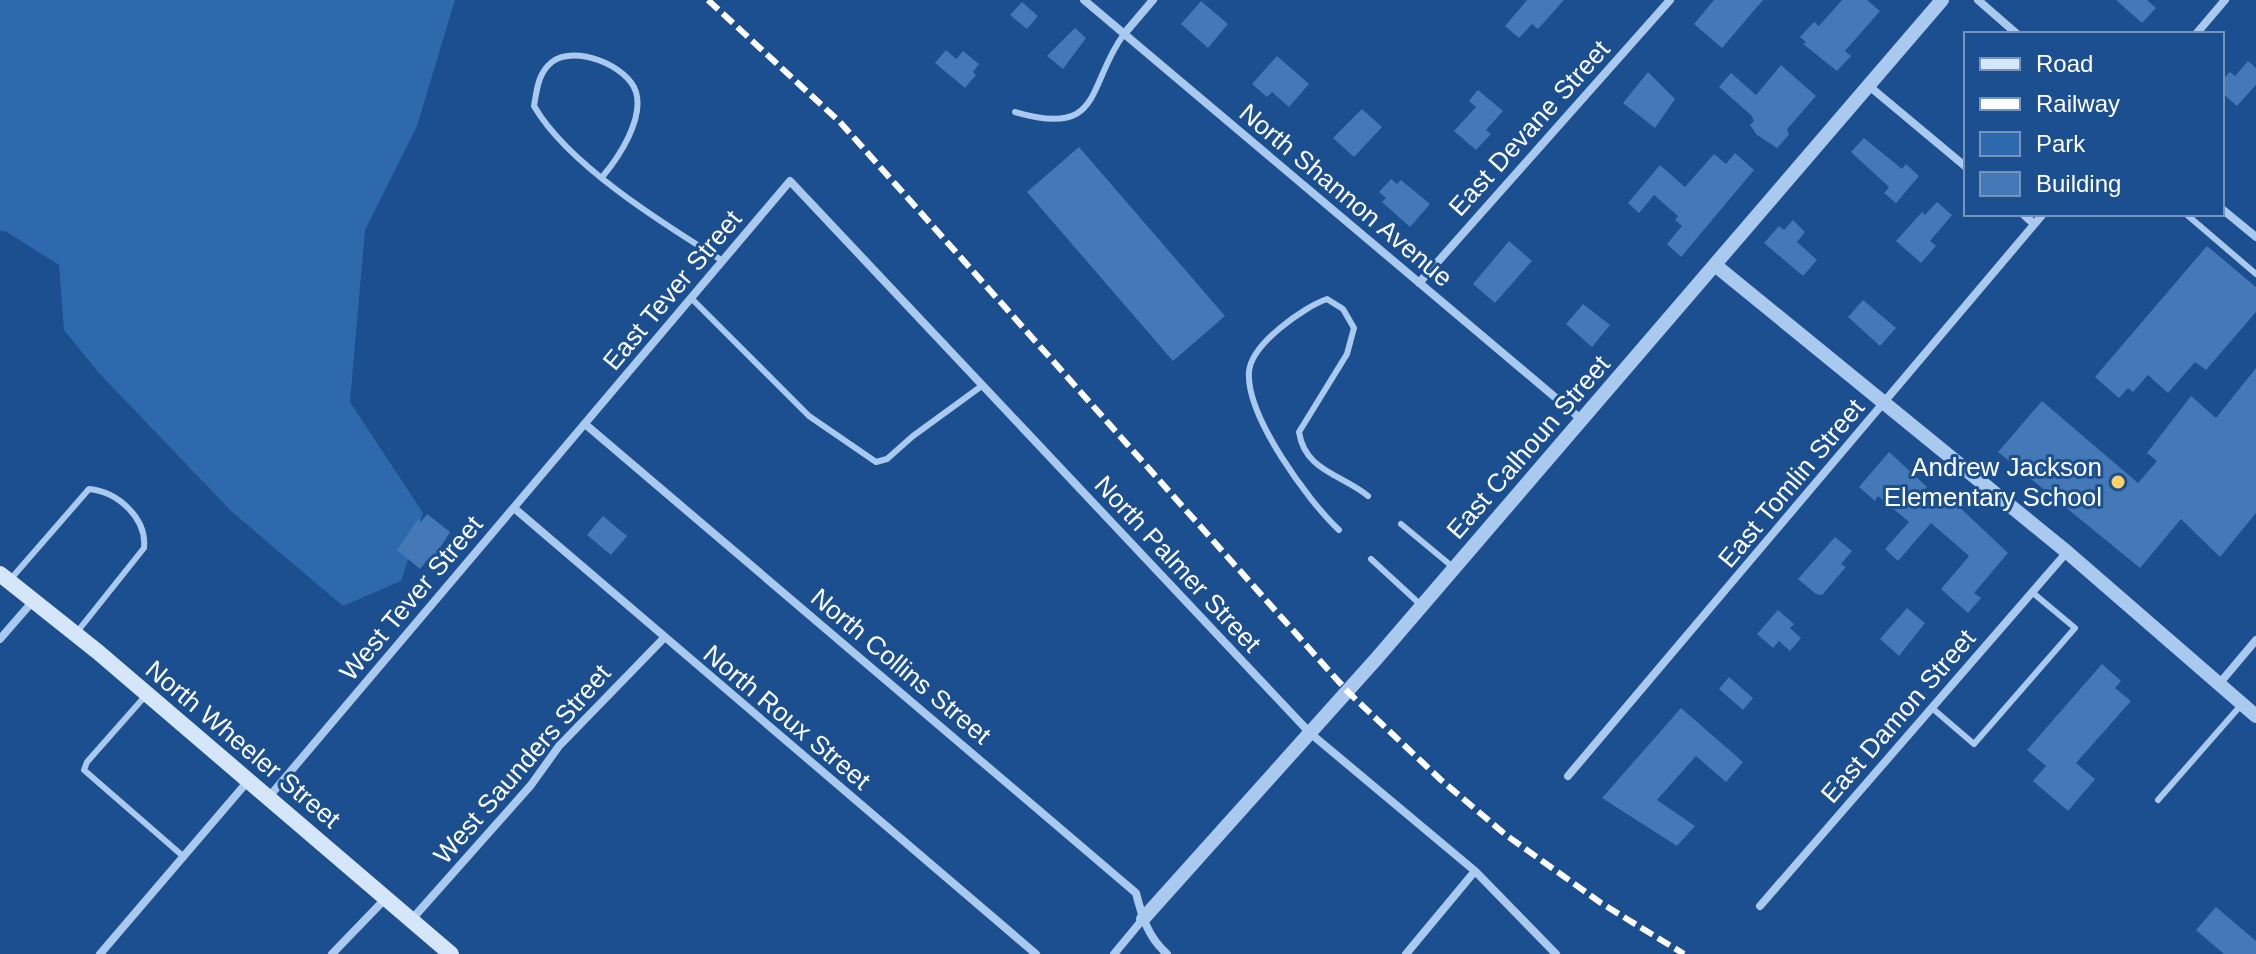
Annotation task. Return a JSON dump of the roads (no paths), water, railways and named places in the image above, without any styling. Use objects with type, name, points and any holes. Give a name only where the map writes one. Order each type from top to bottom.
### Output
[{"type":"main road","name":"North Wheeler Street","points":[[5,578],[413,918],[451,954]]},
{"type":"street","name":"North Shannon Avenue","points":[[1084,0],[1583,420]]},
{"type":"street","points":[[1124,34],[1153,0]]},
{"type":"street","name":"East Devane Street","points":[[1419,283],[1670,0]]},
{"type":"street","name":"East Calhoun Street","points":[[1143,919],[1422,606],[1942,0]]},
{"type":"street","points":[[1978,0],[2015,32]]},
{"type":"street","points":[[2198,32],[2225,0]]},
{"type":"street","points":[[1869,86],[1964,165]]},
{"type":"street","name":"East Tever Street","points":[[585,424],[790,181]]},
{"type":"street","name":"North Palmer Street","points":[[790,181],[1310,733],[1475,871],[1556,954]]},
{"type":"street","points":[[2224,211],[2256,237]]},
{"type":"street","points":[[2025,216],[2034,224]]},
{"type":"street","name":"East Tomlin Street","points":[[1568,776],[2041,216]]},
{"type":"street","points":[[1715,265],[2067,552],[2256,716]]},
{"type":"street","name":"West Tever Street","points":[[268,798],[585,424]]},
{"type":"street","name":"North Collins Street","points":[[585,424],[1136,893],[1143,919],[1155,943],[1167,954]]},
{"type":"street","name":"North Roux Street","points":[[514,508],[663,639],[1036,954]]},
{"type":"street","name":"East Damon Street","points":[[1760,906],[2067,552]]},
{"type":"street","points":[[0,639],[34,600]]},
{"type":"street","name":"West Saunders Street","points":[[413,918],[531,785],[559,746],[663,639]]},
{"type":"street","points":[[2219,684],[2256,640]]},
{"type":"street","points":[[100,954],[248,781]]},
{"type":"street","points":[[1406,954],[1475,871]]},
{"type":"street","points":[[332,954],[387,897]]},
{"type":"street","points":[[1114,954],[1143,919]]},
{"type":"lane","points":[[1015,112],[1056,122],[1074,115],[1098,90],[1114,48],[1124,34]]},
{"type":"lane","points":[[603,176],[615,162],[638,112],[636,90],[617,68],[581,55],[554,60],[539,77],[534,106],[546,127],[603,176],[662,223],[723,261]]},
{"type":"lane","points":[[2188,216],[2256,274]]},
{"type":"lane","points":[[691,298],[809,416],[876,462],[887,459],[983,385]]},
{"type":"lane","points":[[1339,530],[1314,506],[1285,465],[1253,393],[1249,371],[1258,351],[1276,332],[1306,306],[1327,299],[1343,309],[1354,328],[1347,354],[1299,432],[1302,449],[1314,463],[1368,496]]},
{"type":"lane","points":[[5,578],[89,489],[98,489],[132,512],[146,532],[144,548],[75,634]]},
{"type":"lane","points":[[1401,524],[1454,568]]},
{"type":"lane","points":[[1371,559],[1422,606]]},
{"type":"lane","points":[[1932,708],[1974,744],[2075,628],[2032,592]]},
{"type":"lane","points":[[147,694],[87,762],[84,770],[184,857]]},
{"type":"lane","points":[[2158,800],[2242,704]]},
{"type":"railway","points":[[708,0],[840,122],[1348,692],[1441,780],[1506,835],[1601,903],[1684,954]]},
{"type":"place","name":"Andrew Jackson Elementary School","points":[[2118,482]]}]
